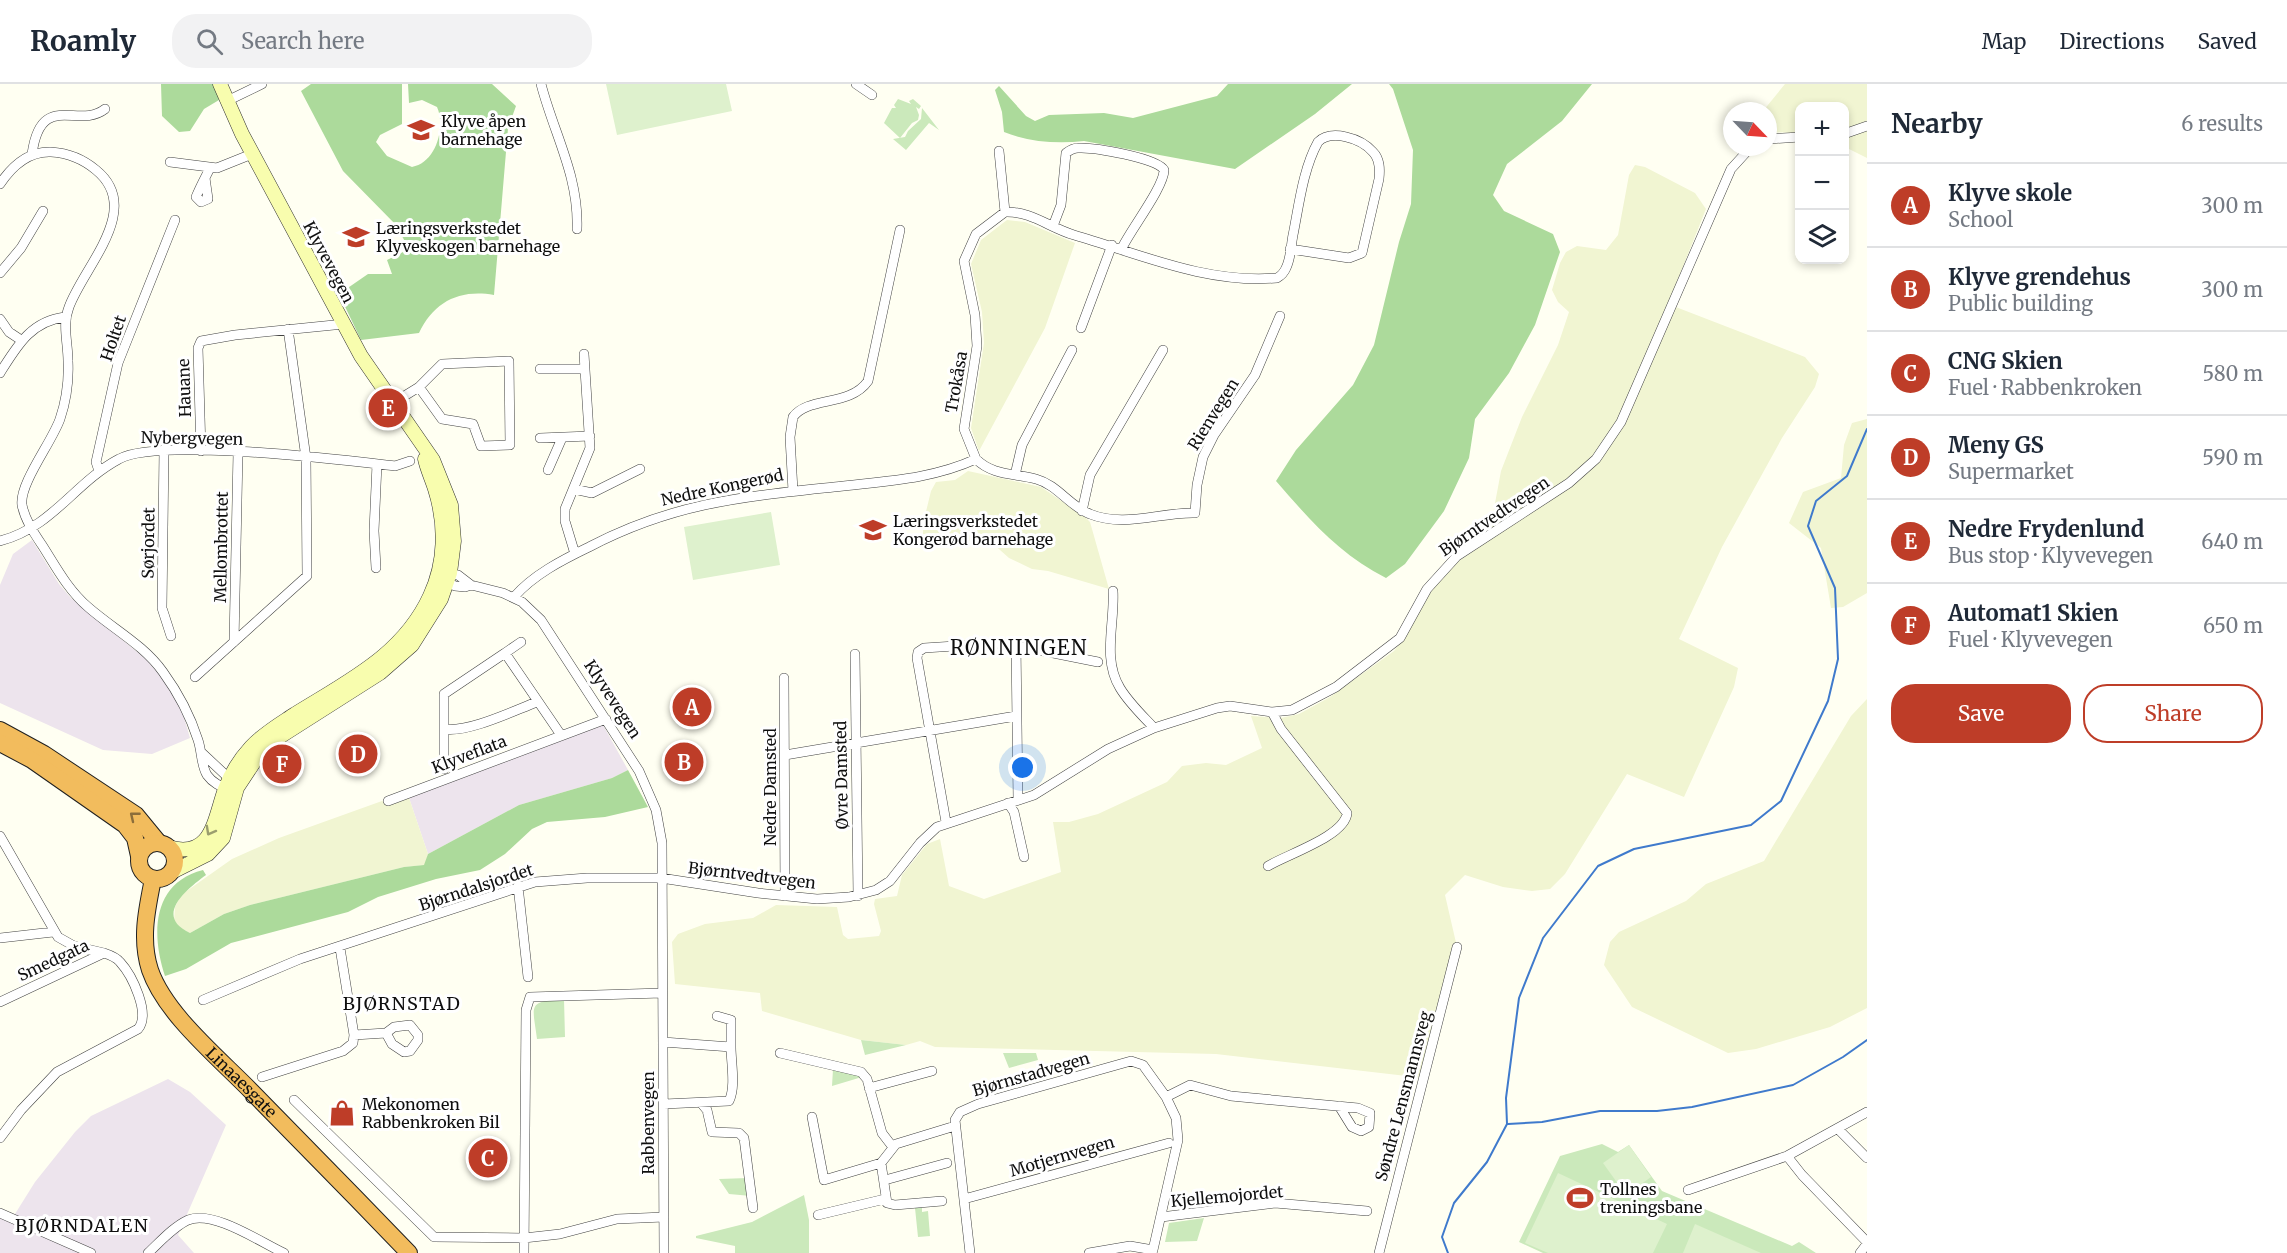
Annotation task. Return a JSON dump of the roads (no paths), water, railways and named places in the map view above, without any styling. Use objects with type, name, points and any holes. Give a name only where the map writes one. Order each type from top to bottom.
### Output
[{"type":"highway","points":[[0,730],[39,750],[136,815],[174,857],[170,873],[163,879],[153,879],[141,871],[135,838],[125,825],[32,760],[0,743]]},
{"type":"highway","points":[[139,856],[149,845],[164,845]]},
{"type":"highway","name":"Linaaesgate","points":[[153,879],[145,921],[145,942],[150,970],[163,995],[223,1062],[409,1253]]},
{"type":"main road","name":"Klyvevegen","points":[[164,845],[189,850],[207,839],[244,756],[263,736],[373,666],[391,652],[414,626],[445,577],[454,540],[451,505],[433,460],[371,373],[252,154],[220,84]]},
{"type":"main road","name":"Klyvevegen","points":[[170,873],[202,858],[216,847],[226,829],[231,785]]},
{"type":"street","points":[[227,101],[262,84]]},
{"type":"street","points":[[541,84],[572,173],[577,200],[577,229]]},
{"type":"street","points":[[856,84],[872,95]]},
{"type":"street","points":[[32,154],[38,134],[53,116],[90,115],[105,110]]},
{"type":"street","points":[[1849,133],[1867,126]]},
{"type":"street","points":[[999,151],[1005,212],[1025,213],[1053,226],[1167,265],[1260,278],[1277,278],[1288,265],[1290,249],[1305,183],[1318,142],[1323,136],[1332,134],[1363,144],[1372,151],[1380,168],[1362,253],[1358,257],[1349,258],[1290,249]]},
{"type":"street","points":[[1777,139],[1795,137]]},
{"type":"street","points":[[1053,226],[1061,205],[1066,153],[1070,149],[1090,149],[1155,162],[1164,170],[1161,184],[1117,246],[1081,328]]},
{"type":"street","points":[[0,184],[12,168],[32,154],[58,152],[82,160],[101,174],[115,198],[115,217],[111,227],[65,317],[68,374],[63,410],[51,440],[22,494],[25,514],[32,529],[76,596],[160,668],[186,708],[202,753],[231,785]]},
{"type":"street","points":[[170,162],[210,168],[232,164],[252,154]]},
{"type":"street","name":"Bjørntvedtvegen","points":[[661,878],[817,899],[858,896],[876,890],[890,881],[928,834],[946,822],[1044,790],[1102,753],[1154,728],[1217,708],[1230,706],[1272,712],[1292,710],[1311,702],[1390,648],[1404,631],[1427,589],[1457,556],[1569,483],[1608,445],[1621,422],[1731,169],[1743,156]]},
{"type":"street","points":[[205,178],[210,168]]},
{"type":"street","points":[[0,273],[21,248],[43,211]]},
{"type":"street","name":"Trokåsa","points":[[976,459],[964,429],[977,346],[975,315],[964,261],[976,234],[1005,212]]},
{"type":"street","name":"Holtet","points":[[99,471],[96,462],[118,363],[176,220]]},
{"type":"street","name":"Nedre Kongerød","points":[[514,597],[524,586],[575,554],[622,530],[686,508],[793,491],[790,437],[793,417],[804,409],[854,394],[865,386],[871,374],[900,230]]},
{"type":"street","name":"Rienvegen","points":[[976,459],[992,470],[1049,484],[1082,511],[1100,518],[1128,520],[1195,513],[1197,485],[1203,457],[1214,435],[1255,375],[1280,316]]},
{"type":"street","points":[[0,373],[21,340],[41,323],[65,317]]},
{"type":"street","points":[[0,319],[9,332],[21,340]]},
{"type":"street","name":"Hauane","points":[[201,451],[198,348],[201,341],[206,338],[344,324]]},
{"type":"street","points":[[195,677],[307,576],[306,458],[288,329]]},
{"type":"street","points":[[1015,475],[1022,445],[1072,350]]},
{"type":"street","points":[[1082,511],[1090,475],[1163,350]]},
{"type":"street","points":[[575,554],[565,521],[565,509],[589,454],[585,354]]},
{"type":"street","points":[[393,403],[419,387],[442,364],[509,361],[510,445],[481,446],[473,424],[467,421],[442,419],[437,416],[419,387]]},
{"type":"street","points":[[540,369],[585,369]]},
{"type":"street","points":[[540,438],[590,436]]},
{"type":"street","points":[[548,470],[562,438]]},
{"type":"street","name":"Sørjordet","points":[[164,450],[162,608],[171,636]]},
{"type":"street","name":"Nybergvegen","points":[[0,541],[32,529],[58,510],[99,471],[136,451],[238,453],[395,466],[411,461]]},
{"type":"street","name":"Mellombrottet","points":[[234,642],[238,453]]},
{"type":"street","points":[[793,491],[930,475],[976,459]]},
{"type":"street","points":[[376,568],[374,531],[377,464]]},
{"type":"street","points":[[574,489],[592,493],[640,469]]},
{"type":"street","name":"Klyvevegen","points":[[445,577],[465,588],[471,585],[514,597],[532,609],[541,620],[639,771],[656,810],[662,843],[661,878]]},
{"type":"street","points":[[1113,591],[1110,649],[1116,683],[1154,728]]},
{"type":"street","points":[[521,642],[505,653],[561,735]]},
{"type":"street","points":[[946,822],[917,658],[918,652],[924,648],[993,643],[1016,644],[1098,662]]},
{"type":"street","points":[[1016,644],[1018,800]]},
{"type":"street","name":"Klyveflata","points":[[444,770],[444,694],[505,653]]},
{"type":"street","name":"Øvre Damsted","points":[[855,654],[858,896]]},
{"type":"street","name":"Nedre Damsted","points":[[784,678],[785,896]]},
{"type":"street","name":"Klyveflata","points":[[444,729],[453,730],[469,726],[537,702]]},
{"type":"street","points":[[1268,866],[1332,834],[1345,823],[1347,813],[1281,729],[1272,712]]},
{"type":"street","points":[[785,755],[1016,716]]},
{"type":"street","name":"Klyveflata","points":[[388,801],[606,719]]},
{"type":"street","points":[[1008,803],[1014,812],[1024,857]]},
{"type":"street","points":[[0,836],[53,932],[74,946],[104,953]]},
{"type":"street","name":"Bjørndalsjordet","points":[[203,1000],[266,972],[518,886],[577,878],[661,878]]},
{"type":"street","name":"Rabbenvegen","points":[[661,878],[664,1253]]},
{"type":"street","points":[[518,886],[528,977]]},
{"type":"street","points":[[0,938],[53,932]]},
{"type":"street","name":"Søndre Lensmannsveg","points":[[1379,1253],[1457,946]]},
{"type":"street","points":[[262,1077],[343,1051],[352,1043],[354,1035],[340,948]]},
{"type":"street","name":"Smedgata","points":[[0,1002],[104,953],[116,958],[124,967],[142,1006],[144,1016],[141,1026],[57,1072],[27,1103],[0,1138]]},
{"type":"street","points":[[524,1253],[525,1019],[530,997],[662,993]]},
{"type":"street","points":[[663,1104],[726,1102],[731,1098],[731,1020],[717,1016]]},
{"type":"street","points":[[354,1035],[386,1033]]},
{"type":"street","points":[[663,1042],[731,1047]]},
{"type":"street","points":[[780,1053],[856,1070],[864,1075],[882,1133],[892,1146]]},
{"type":"street","name":"Bjørnstadvegen","points":[[955,1126],[956,1116],[978,1104],[1131,1061],[1143,1065],[1166,1096]]},
{"type":"street","points":[[869,1088],[932,1071]]},
{"type":"street","points":[[1166,1096],[1190,1084],[1231,1096],[1339,1106]]},
{"type":"street","name":"Kjellemojordet","points":[[1153,1251],[1178,1140],[1176,1118],[1166,1096]]},
{"type":"street","points":[[294,1100],[428,1234],[440,1238],[524,1238],[566,1233],[617,1219],[664,1216]]},
{"type":"street","points":[[702,1104],[707,1110],[712,1132],[739,1133],[744,1138],[753,1208]]},
{"type":"street","points":[[1688,1190],[1787,1156],[1867,1112]]},
{"type":"street","points":[[812,1117],[824,1180],[881,1163],[892,1146],[955,1126],[970,1253]]},
{"type":"street","points":[[1838,1129],[1867,1158]]},
{"type":"street","name":"Motjernvegen","points":[[964,1199],[1169,1143]]},
{"type":"street","points":[[1787,1156],[1802,1175],[1867,1243],[1860,1253]]},
{"type":"street","points":[[881,1163],[887,1203],[895,1205],[942,1202]]},
{"type":"street","points":[[885,1180],[947,1163]]},
{"type":"street","points":[[818,1215],[885,1199]]},
{"type":"street","name":"Kjellemojordet","points":[[1161,1217],[1275,1203],[1367,1211]]},
{"type":"street","points":[[0,1213],[91,1253]]},
{"type":"street","points":[[148,1253],[181,1224],[202,1218],[228,1225],[284,1253]]},
{"type":"street","points":[[1089,1253],[1130,1246],[1153,1251]]},
{"type":"waterway","points":[[1448,1253],[1442,1237],[1454,1203],[1487,1162],[1507,1124],[1506,1098],[1519,998],[1543,938],[1598,866],[1634,849],[1751,825],[1781,801],[1828,701],[1838,659],[1835,588],[1808,526],[1816,501],[1847,476],[1867,429]]},
{"type":"waterway","points":[[1508,1124],[1542,1122],[1600,1111],[1657,1111],[1692,1107],[1793,1085],[1843,1057],[1867,1040]]},
{"type":"place","name":"Klyve åpen barnehage","points":[[421,130]]},
{"type":"place","name":"Læringsverkstedet Klyveskogen barnehage","points":[[356,237]]},
{"type":"place","name":"Nedre Frydenlund","points":[[388,408]]},
{"type":"place","name":"Læringsverkstedet Kongerød barnehage","points":[[873,530]]},
{"type":"place","name":"Klyve skole","points":[[692,707]]},
{"type":"place","name":"Meny GS","points":[[358,754]]},
{"type":"place","name":"Klyve grendehus","points":[[684,762]]},
{"type":"place","name":"Automat1 Skien","points":[[282,764]]},
{"type":"place","name":"Mekonomen Rabbenkroken Bil","points":[[342,1113]]},
{"type":"place","name":"CNG Skien","points":[[488,1158]]},
{"type":"place","name":"Tollnes treningsbane","points":[[1580,1198]]},
{"type":"district","name":"RØNNINGEN","points":[[1019,647]]},
{"type":"district","name":"BJØRNSTAD","points":[[402,1003]]},
{"type":"district","name":"BJØRNDALEN","points":[[82,1225]]}]
